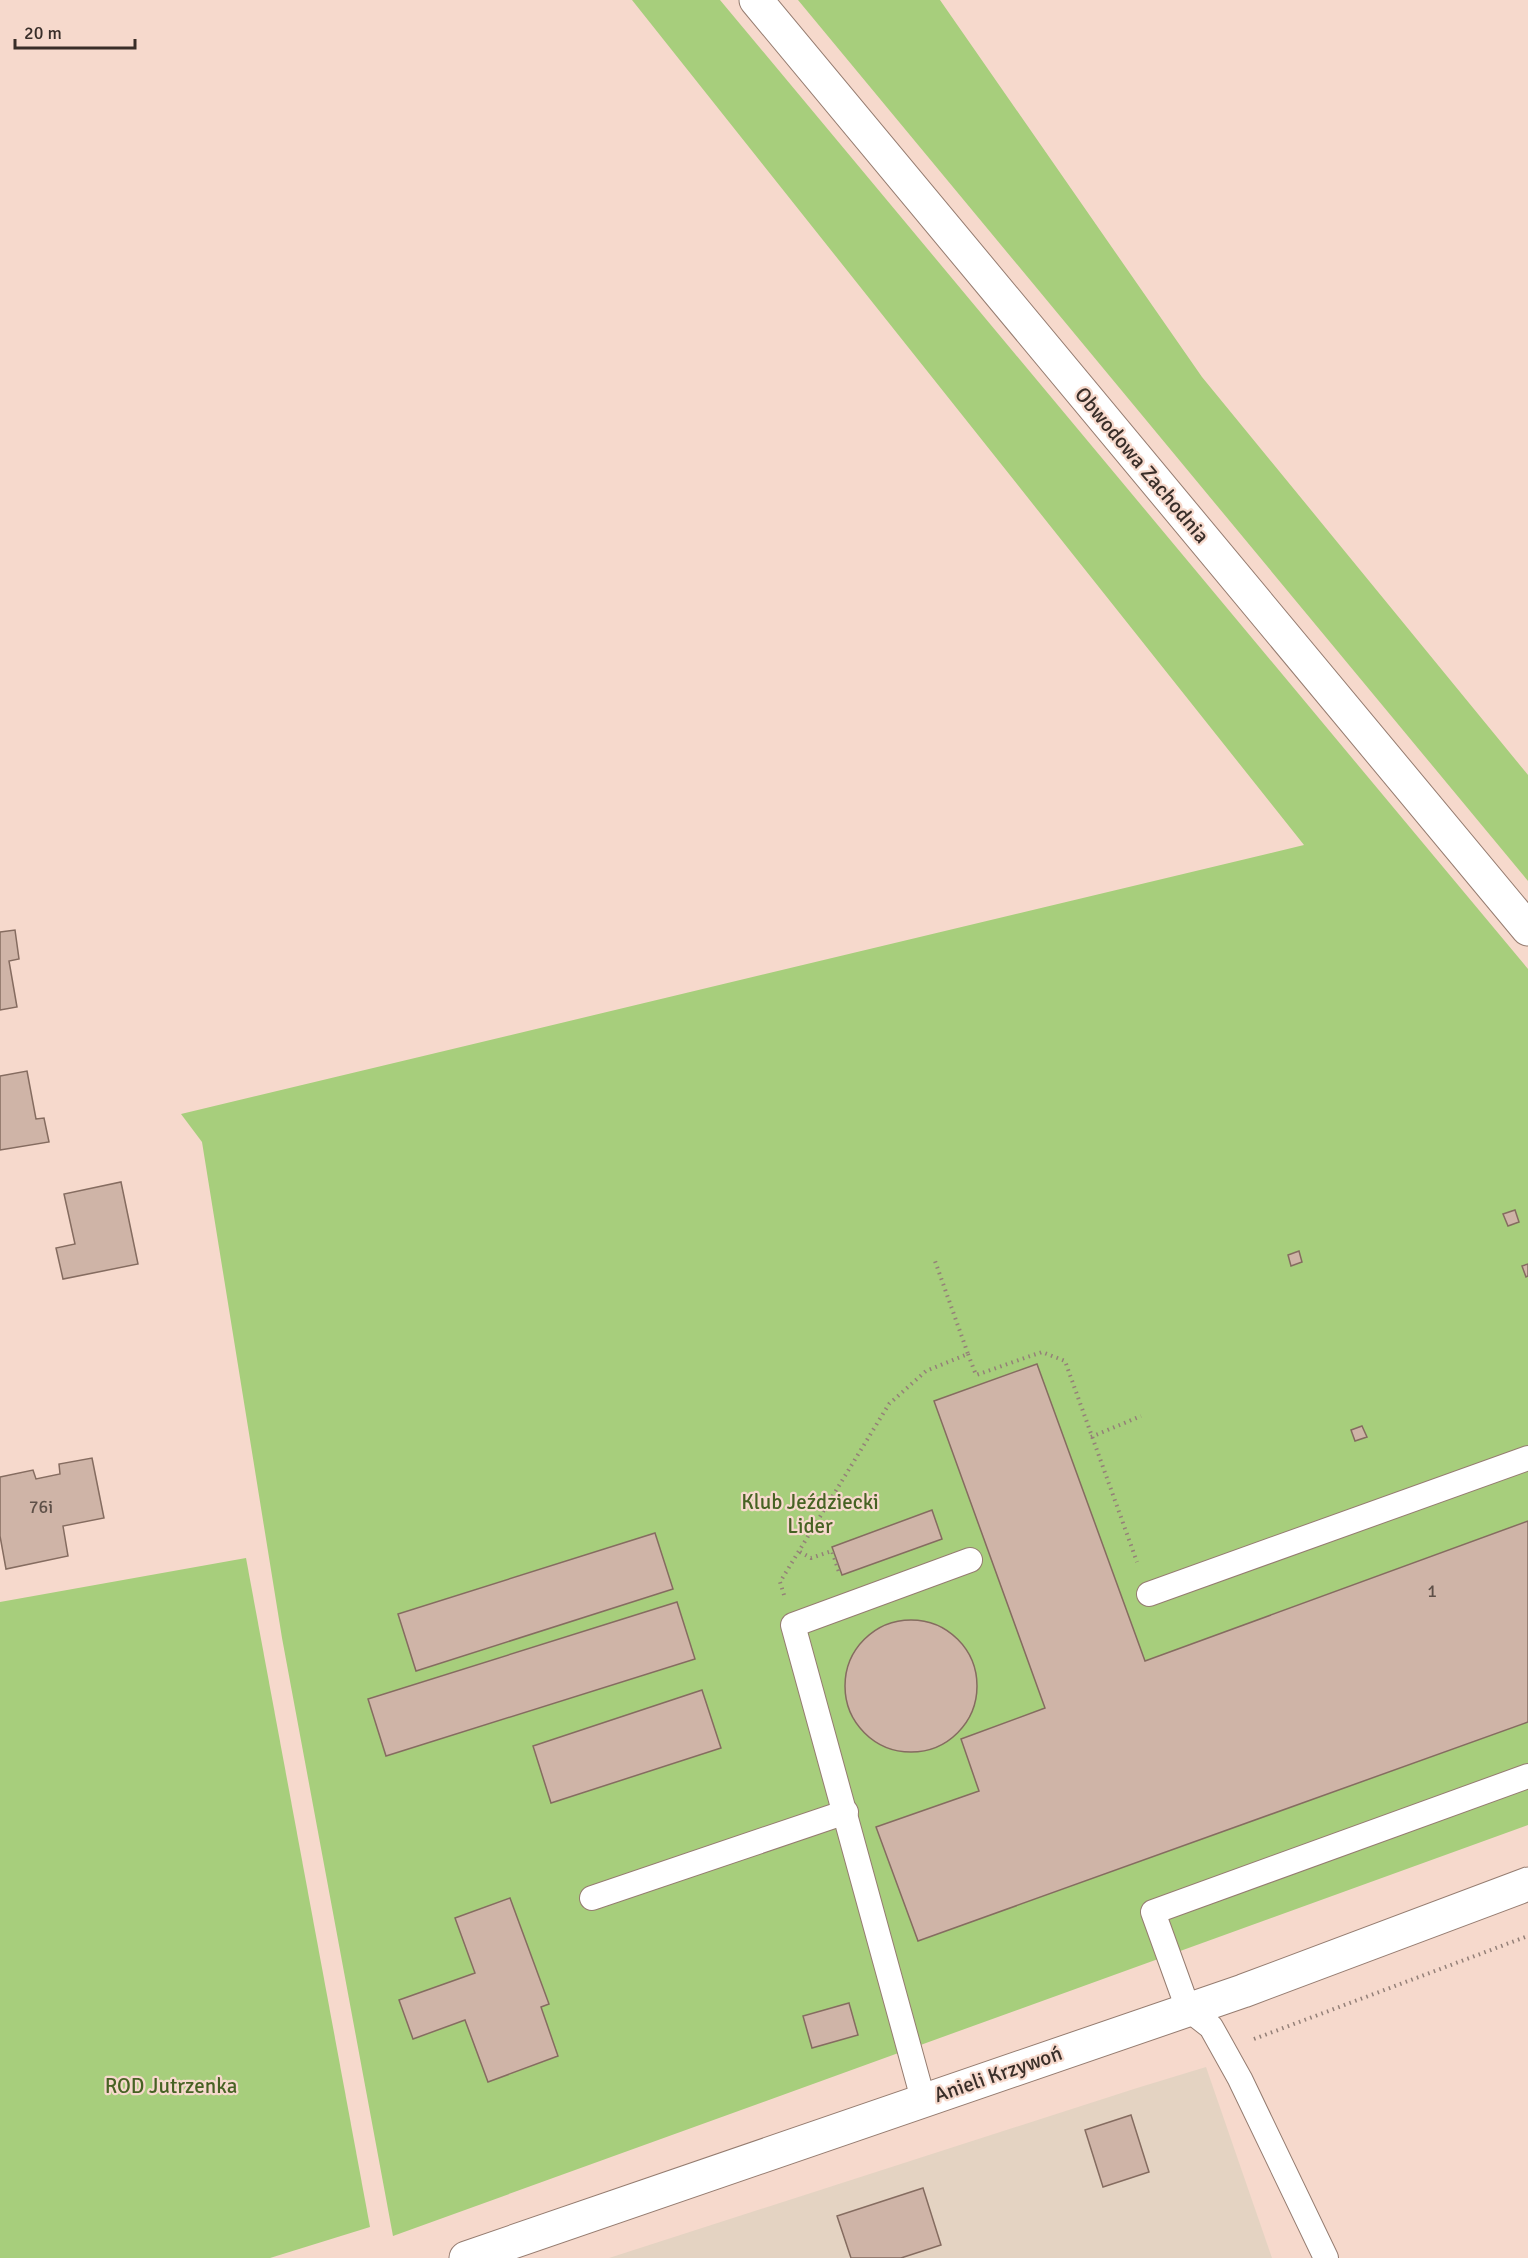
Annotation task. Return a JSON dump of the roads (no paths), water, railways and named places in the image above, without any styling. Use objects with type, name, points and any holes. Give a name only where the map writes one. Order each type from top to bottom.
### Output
[{"type":"main road","name":"Obwodowa Zachodnia","points":[[756,0],[1528,929]]},
{"type":"main road","name":"Anieli Krzywoń","points":[[466,2258],[1188,2009],[1528,1884]]},
{"type":"lane","points":[[1149,1594],[1528,1458]]},
{"type":"lane","points":[[923,2099],[794,1625],[970,1560]]},
{"type":"lane","points":[[1326,2258],[1240,2079],[1211,2027],[1188,2009],[1153,1912],[1528,1776]]},
{"type":"lane","points":[[592,1898],[846,1812]]},
{"type":"park label","name":"Klub Jeździecki Lider","points":[[810,1514]]},
{"type":"park label","name":"ROD Jutrzenka","points":[[171,2086]]}]
